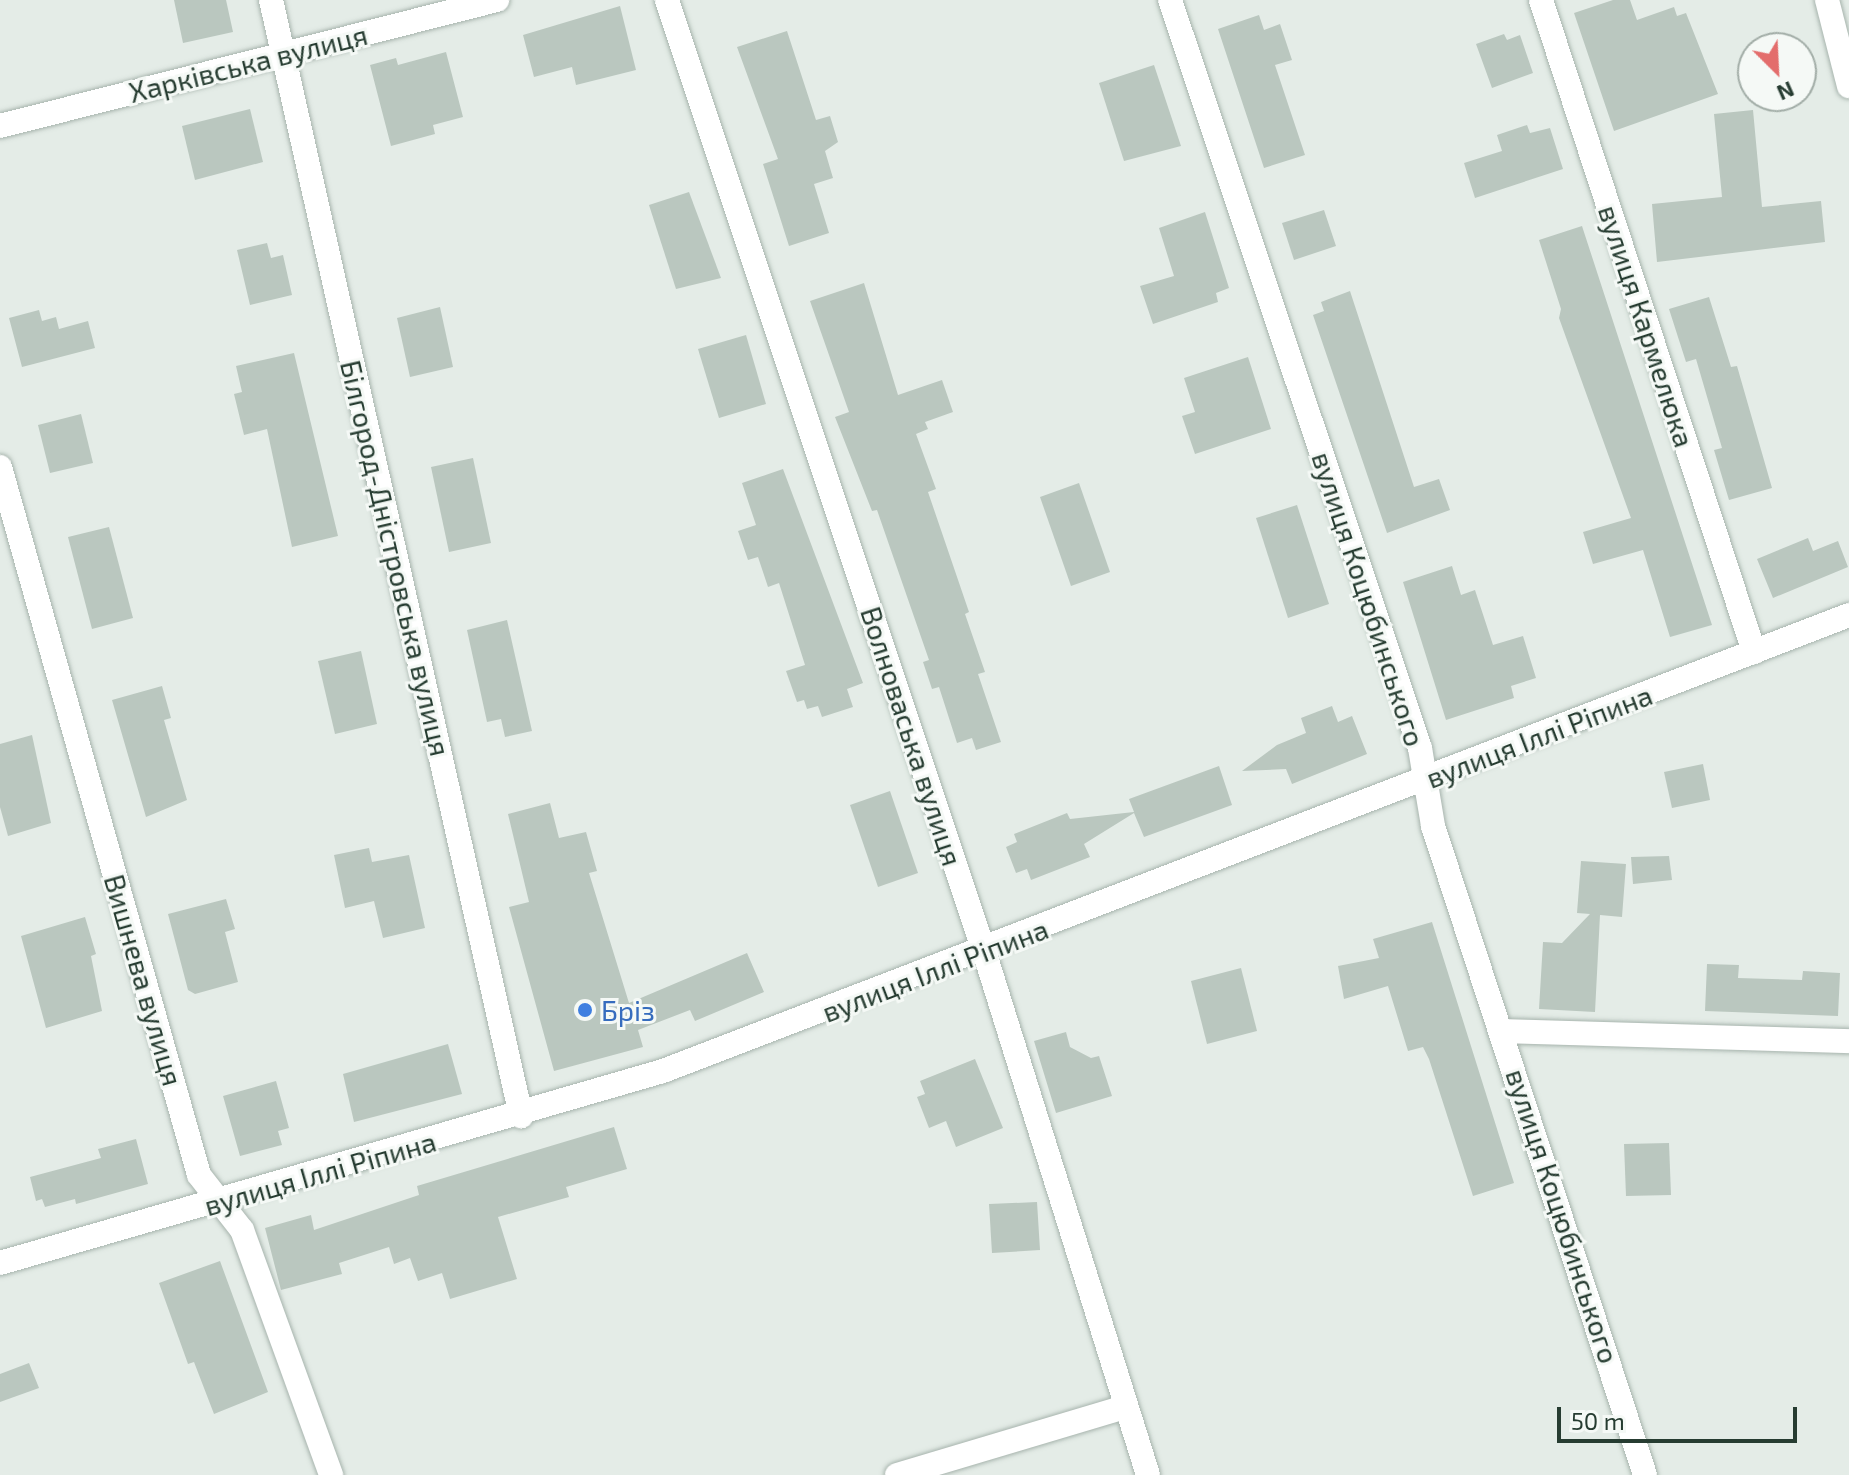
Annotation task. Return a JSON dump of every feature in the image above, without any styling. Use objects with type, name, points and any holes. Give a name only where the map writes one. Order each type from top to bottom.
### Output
[{"type":"street","name":"Білгород-Дністровська вулиця","points":[[271,0],[521,1116]]},
{"type":"street","name":"Харківська вулиця","points":[[0,126],[497,0]]},
{"type":"street","name":"Волноваська вулиця","points":[[667,0],[984,951],[1148,1475]]},
{"type":"street","name":"вулиця Коцюбинського","points":[[1170,0],[1420,748],[1433,826],[1504,1031],[1645,1475]]},
{"type":"street","name":"вулиця Кармелюка","points":[[1541,0],[1754,652]]},
{"type":"street","points":[[1827,0],[1849,86]]},
{"type":"street","name":"Вишнева вулиця","points":[[0,467],[199,1175],[242,1230],[331,1475]]},
{"type":"street","name":"вулиця Іллі Ріпина","points":[[0,1263],[521,1116],[692,1060],[984,951],[1849,615]]},
{"type":"street","points":[[1504,1031],[1849,1041]]},
{"type":"street","points":[[897,1475],[1125,1407]]},
{"type":"building","points":[[174,0],[226,0],[233,32],[183,43]]},
{"type":"building","points":[[1613,0],[1630,0],[1637,20],[1674,7],[1677,16],[1686,13],[1718,94],[1614,131],[1574,13]]},
{"type":"building","points":[[620,6],[636,70],[576,85],[572,67],[534,77],[523,35]]},
{"type":"building","points":[[1259,15],[1264,30],[1280,24],[1292,60],[1275,65],[1305,155],[1264,168],[1218,29]]},
{"type":"building","points":[[787,31],[816,120],[830,116],[838,142],[825,151],[833,178],[814,184],[829,233],[789,246],[763,164],[778,159],[737,47]]},
{"type":"building","points":[[1504,34],[1507,40],[1520,35],[1533,73],[1492,88],[1476,44]]},
{"type":"building","points":[[446,52],[463,117],[433,125],[435,134],[391,146],[370,65],[396,58],[398,65]]},
{"type":"building","points":[[1154,65],[1181,146],[1124,161],[1099,83]]},
{"type":"building","points":[[250,109],[263,162],[195,180],[182,126]]},
{"type":"building","points":[[1753,112],[1762,207],[1821,201],[1825,242],[1657,262],[1652,204],[1722,197],[1714,114]]},
{"type":"building","points":[[1527,125],[1530,133],[1550,128],[1563,169],[1475,198],[1464,163],[1502,151],[1497,135]]},
{"type":"building","points":[[689,192],[721,278],[676,289],[649,205]]},
{"type":"building","points":[[1324,210],[1336,246],[1294,260],[1282,223]]},
{"type":"building","points":[[1205,212],[1229,288],[1216,293],[1218,302],[1153,324],[1140,286],[1174,276],[1159,228]]},
{"type":"building","points":[[1582,226],[1712,625],[1670,637],[1643,550],[1593,564],[1583,532],[1631,518],[1559,318],[1561,309],[1539,240]]},
{"type":"building","points":[[267,243],[271,258],[283,255],[292,295],[250,305],[237,250]]},
{"type":"building","points":[[864,283],[898,395],[942,380],[953,412],[925,422],[928,429],[916,434],[936,489],[928,492],[969,612],[965,614],[985,672],[978,674],[1001,742],[976,750],[972,738],[957,743],[939,687],[932,689],[923,662],[929,660],[877,510],[872,511],[835,417],[849,412],[810,301]]},
{"type":"building","points":[[1350,291],[1414,487],[1439,479],[1450,510],[1387,533],[1313,315],[1324,311],[1321,302]]},
{"type":"building","points":[[1709,297],[1731,367],[1737,366],[1772,488],[1729,500],[1714,450],[1722,448],[1696,359],[1686,362],[1669,309]]},
{"type":"building","points":[[440,307],[453,367],[410,377],[397,318]]},
{"type":"building","points":[[39,310],[42,321],[56,317],[59,329],[88,321],[95,348],[22,367],[9,318]]},
{"type":"building","points":[[746,335],[766,404],[719,418],[698,349]]},
{"type":"building","points":[[294,353],[338,536],[292,547],[267,429],[244,435],[234,394],[242,392],[236,366]]},
{"type":"building","points":[[1248,357],[1271,429],[1195,454],[1182,416],[1195,412],[1184,378]]},
{"type":"building","points":[[81,414],[93,463],[50,473],[38,425]]},
{"type":"building","points":[[473,458],[491,543],[449,552],[431,467]]},
{"type":"building","points":[[783,469],[863,683],[847,689],[853,707],[822,717],[818,706],[807,709],[804,700],[797,702],[786,671],[805,665],[779,583],[768,587],[758,557],[748,560],[738,531],[756,525],[742,483]]},
{"type":"building","points":[[1079,483],[1110,572],[1071,586],[1040,497]]},
{"type":"building","points":[[1297,505],[1329,604],[1288,618],[1256,518]]},
{"type":"building","points":[[109,527],[133,618],[92,629],[68,537]]},
{"type":"building","points":[[1808,538],[1813,551],[1838,541],[1848,567],[1773,598],[1757,559]]},
{"type":"building","points":[[1452,566],[1461,595],[1475,590],[1493,645],[1523,636],[1536,678],[1511,686],[1514,698],[1446,720],[1403,582]]},
{"type":"building","points":[[507,620],[532,731],[505,737],[501,719],[487,722],[467,630]]},
{"type":"building","points":[[361,651],[377,724],[335,734],[318,661]]},
{"type":"building","points":[[162,686],[171,718],[164,720],[187,800],[146,817],[112,700]]},
{"type":"building","points":[[1332,706],[1338,722],[1352,716],[1367,754],[1292,784],[1286,769],[1242,771],[1277,745],[1306,733],[1301,718]]},
{"type":"building","points":[[32,735],[51,823],[8,836],[0,807],[0,744]]},
{"type":"building","points":[[1703,764],[1710,800],[1672,808],[1664,772]]},
{"type":"building","points":[[1219,766],[1232,805],[1144,837],[1134,813],[1084,844],[1090,857],[1031,880],[1027,869],[1016,873],[1006,847],[1017,842],[1014,834],[1067,813],[1070,819],[1134,812],[1129,799]]},
{"type":"building","points":[[890,791],[918,873],[878,887],[850,805]]},
{"type":"building","points":[[550,803],[559,838],[586,832],[597,871],[589,873],[629,1003],[747,953],[764,992],[695,1021],[690,1010],[638,1030],[643,1047],[554,1071],[509,907],[529,902],[508,814]]},
{"type":"building","points":[[369,848],[372,862],[409,855],[425,928],[383,938],[374,901],[345,908],[334,855]]},
{"type":"building","points":[[1669,856],[1672,880],[1633,884],[1631,857]]},
{"type":"building","points":[[1581,861],[1626,864],[1622,917],[1600,915],[1595,1012],[1539,1009],[1543,942],[1562,943],[1590,914],[1577,913]]},
{"type":"building","points":[[226,899],[235,929],[225,932],[238,982],[195,994],[188,990],[168,914]]},
{"type":"building","points":[[85,917],[96,954],[91,956],[102,1011],[46,1028],[21,936]]},
{"type":"building","points":[[1432,922],[1514,1183],[1473,1196],[1429,1059],[1423,1047],[1408,1051],[1388,986],[1344,999],[1338,966],[1379,958],[1373,939]]},
{"type":"building","points":[[1707,964],[1739,965],[1738,978],[1802,980],[1803,971],[1840,973],[1838,1016],[1705,1011]]},
{"type":"building","points":[[1241,968],[1257,1031],[1207,1044],[1191,981]]},
{"type":"building","points":[[1066,1032],[1070,1047],[1091,1058],[1099,1056],[1112,1096],[1056,1113],[1034,1041]]},
{"type":"building","points":[[448,1044],[462,1094],[354,1122],[343,1074]]},
{"type":"building","points":[[975,1059],[1003,1128],[956,1147],[946,1121],[929,1128],[917,1097],[925,1094],[920,1081]]},
{"type":"building","points":[[276,1081],[289,1128],[278,1131],[282,1145],[240,1156],[223,1096]]},
{"type":"building","points":[[614,1127],[627,1169],[566,1187],[569,1197],[498,1217],[517,1279],[450,1299],[442,1273],[418,1281],[410,1258],[394,1264],[389,1247],[339,1263],[342,1274],[281,1290],[265,1228],[311,1215],[314,1230],[419,1195],[417,1186]]},
{"type":"building","points":[[136,1139],[148,1184],[76,1204],[75,1199],[45,1207],[42,1199],[36,1201],[30,1177],[101,1158],[98,1149]]},
{"type":"building","points":[[1669,1143],[1671,1195],[1626,1196],[1624,1144]]},
{"type":"building","points":[[1037,1202],[1040,1250],[992,1253],[989,1204]]},
{"type":"building","points":[[220,1261],[268,1392],[214,1414],[194,1362],[188,1364],[159,1283]]},
{"type":"building","points":[[29,1363],[39,1388],[0,1402],[0,1374]]},
{"type":"place","name":"Бріз","points":[[585,1010]]}]
